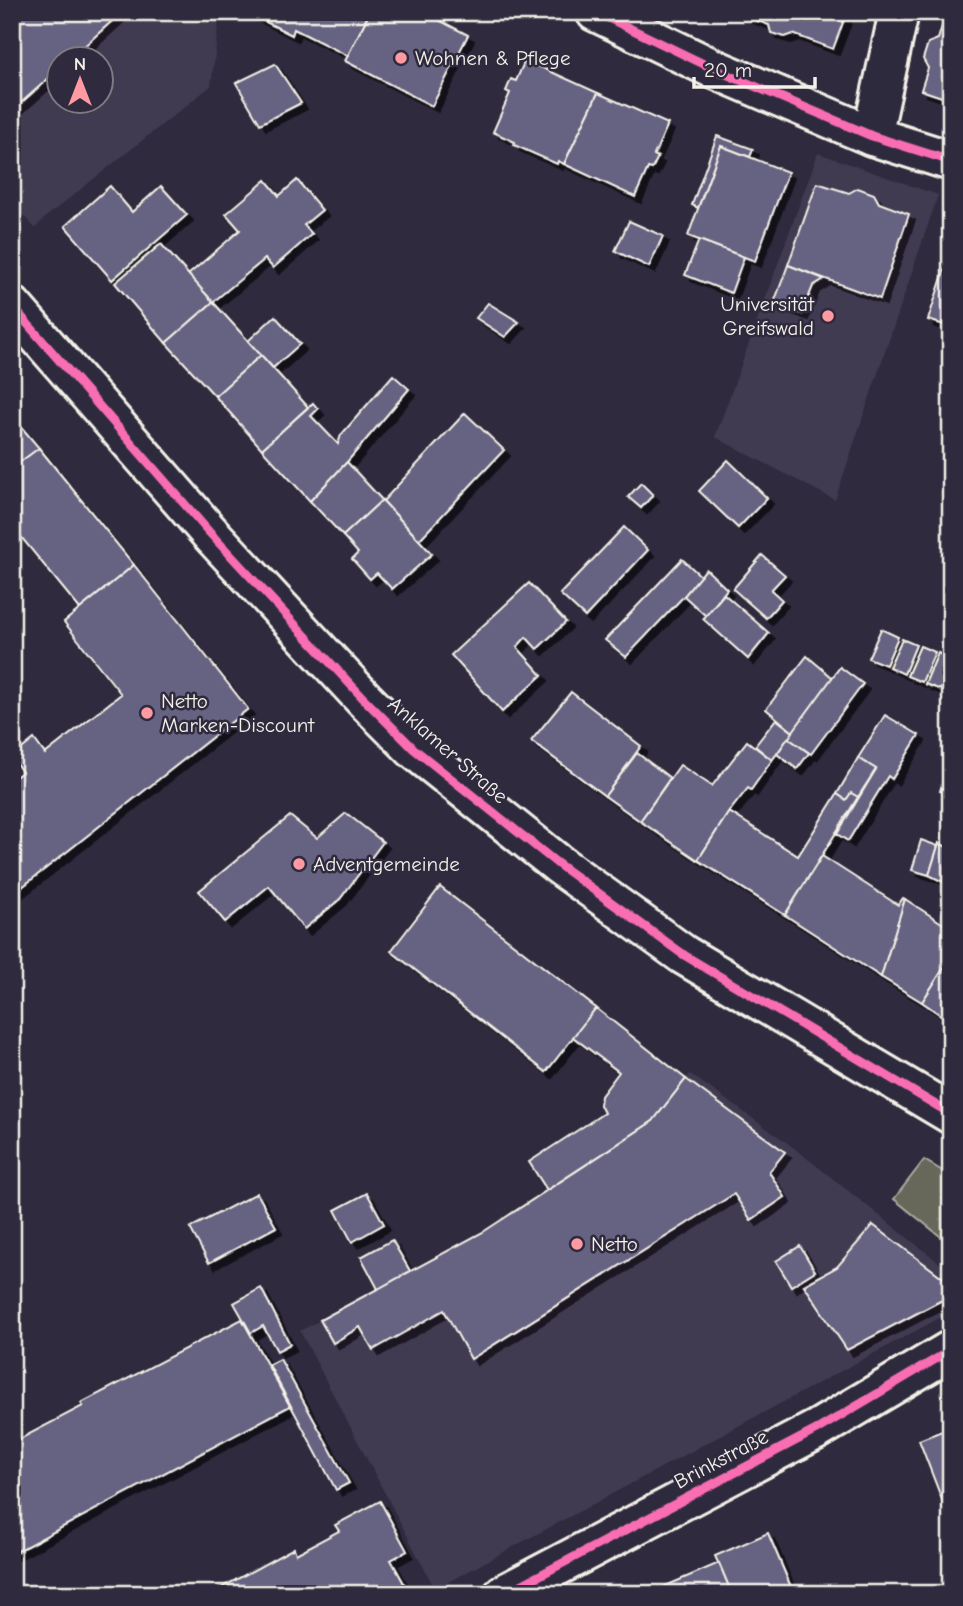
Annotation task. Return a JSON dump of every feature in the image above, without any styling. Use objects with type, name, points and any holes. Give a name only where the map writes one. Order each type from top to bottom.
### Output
[{"type":"main road","points":[[596,12],[712,68],[872,136],[951,160]]},
{"type":"main road","points":[[872,136],[899,12]]},
{"type":"main road","name":"Anklamer Straße","points":[[12,306],[209,532],[414,749],[558,864],[684,955],[951,1114]]},
{"type":"main road","name":"Brinkstraße","points":[[518,1590],[830,1422],[951,1350]]},
{"type":"shaded area","points":[[12,12],[220,12],[211,86],[35,228],[12,203]]},
{"type":"shaded area","name":"Universität Greifswald","points":[[818,153],[938,195],[835,500],[715,437]]},
{"type":"shaded area","points":[[690,1074],[789,1144],[951,1272],[951,1312],[435,1589],[300,1331],[483,1232],[652,1121]]},
{"type":"green space","points":[[924,1160],[951,1176],[951,1245],[894,1199]]},
{"type":"building","points":[[12,12],[122,12],[84,46],[46,46],[46,81],[12,111]]},
{"type":"building","points":[[253,12],[370,12],[348,56],[294,29],[292,35],[252,15]]},
{"type":"building","name":"Wohnen & Pflege","points":[[370,12],[434,12],[435,18],[468,35],[432,106],[345,61]]},
{"type":"building","points":[[733,12],[847,12],[833,49],[793,34],[785,37],[771,33],[769,25]]},
{"type":"building","points":[[945,17],[951,18],[951,110],[946,108],[942,97],[921,90],[928,68],[923,59],[928,43],[938,39]]},
{"type":"building","points":[[525,60],[598,93],[564,164],[558,161],[557,164],[514,145],[515,142],[493,132],[510,93],[506,91],[511,79],[516,81]]},
{"type":"building","points":[[275,64],[301,103],[260,124],[236,83]]},
{"type":"building","points":[[598,93],[668,124],[654,155],[658,157],[652,169],[648,168],[635,197],[564,164]]},
{"type":"building","points":[[717,136],[753,149],[750,157],[721,146],[698,208],[692,205]]},
{"type":"building","points":[[721,146],[788,172],[755,261],[688,236]]},
{"type":"building","points":[[266,180],[279,196],[297,180],[322,210],[304,225],[312,234],[273,268],[265,259],[213,302],[188,275],[240,230],[226,214]]},
{"type":"building","points":[[817,183],[849,193],[858,188],[874,194],[879,203],[909,214],[880,299],[788,265]]},
{"type":"building","points":[[110,186],[132,212],[161,186],[187,215],[112,280],[65,226]]},
{"type":"building","points":[[629,221],[663,236],[649,267],[615,251]]},
{"type":"building","points":[[699,240],[744,257],[731,293],[685,275]]},
{"type":"building","points":[[161,244],[213,302],[166,343],[115,283]]},
{"type":"building","points":[[951,250],[951,327],[928,320]]},
{"type":"building","points":[[788,265],[824,279],[813,286],[802,314],[774,303]]},
{"type":"building","points":[[213,302],[261,355],[215,396],[166,343]]},
{"type":"building","points":[[488,303],[519,322],[505,337],[476,318]]},
{"type":"building","points":[[275,316],[300,344],[273,368],[248,341]]},
{"type":"building","points":[[261,355],[308,407],[262,449],[215,396]]},
{"type":"building","points":[[393,375],[409,389],[310,501],[262,449],[313,403],[318,409],[311,416],[338,444],[341,435]]},
{"type":"building","points":[[465,413],[504,450],[419,540],[383,501]]},
{"type":"building","points":[[12,416],[39,448],[12,468]]},
{"type":"building","points":[[39,448],[134,565],[80,609],[12,526],[12,468]]},
{"type":"building","points":[[728,460],[767,498],[738,528],[699,491]]},
{"type":"building","points":[[347,462],[382,500],[343,536],[310,501]]},
{"type":"building","points":[[641,483],[653,495],[641,508],[628,497]]},
{"type":"building","points":[[382,500],[432,554],[392,589],[377,573],[370,579],[352,559],[358,553],[343,536]]},
{"type":"building","points":[[624,527],[648,550],[585,617],[560,594]]},
{"type":"building","points":[[762,555],[785,575],[771,590],[782,600],[766,618],[733,589]]},
{"type":"building","points":[[682,559],[702,577],[626,657],[605,640]]},
{"type":"building","points":[[134,565],[248,709],[12,895],[12,780],[22,772],[12,757],[34,739],[45,754],[121,694],[64,622]]},
{"type":"building","points":[[706,569],[727,589],[706,616],[684,596]]},
{"type":"building","points":[[529,583],[566,622],[537,649],[526,637],[517,647],[542,675],[502,712],[451,655]]},
{"type":"building","points":[[724,594],[769,633],[748,659],[703,619]]},
{"type":"building","points":[[881,629],[898,637],[886,665],[868,658]]},
{"type":"building","points":[[902,639],[916,645],[904,674],[889,667]]},
{"type":"building","points":[[920,646],[935,652],[922,682],[907,676]]},
{"type":"building","points":[[938,653],[951,659],[951,666],[941,690],[925,684]]},
{"type":"building","points":[[807,656],[833,678],[793,732],[766,709]]},
{"type":"building","points":[[840,667],[863,684],[811,754],[788,738]]},
{"type":"building","points":[[571,692],[641,746],[605,796],[531,741]]},
{"type":"building","points":[[885,715],[919,735],[892,779],[888,776],[848,841],[837,834],[876,769],[858,758]]},
{"type":"building","points":[[776,719],[793,732],[772,760],[755,746]]},
{"type":"building","points":[[788,738],[809,753],[797,769],[777,754]]},
{"type":"building","points":[[747,741],[772,760],[751,790],[748,788],[729,812],[698,860],[640,821],[680,765],[712,786]]},
{"type":"building","points":[[637,753],[670,778],[640,821],[605,796]]},
{"type":"building","points":[[858,758],[876,769],[858,797],[851,793],[846,800],[837,794]]},
{"type":"building","points":[[951,761],[951,794],[940,791]]},
{"type":"building","points":[[851,793],[858,797],[785,915],[698,860],[729,812],[798,856],[837,794],[846,800]]},
{"type":"building","name":"Adventgemeinde","points":[[346,813],[383,842],[340,899],[304,929],[269,886],[225,922],[199,891],[290,816],[317,838]]},
{"type":"building","points":[[921,840],[938,846],[929,875],[912,870]]},
{"type":"building","points":[[939,843],[951,849],[951,886],[929,875]]},
{"type":"building","points":[[822,856],[898,905],[905,899],[881,977],[785,915]]},
{"type":"building","points":[[440,887],[596,1008],[546,1072],[391,951]]},
{"type":"building","points":[[905,899],[951,929],[951,957],[922,1002],[881,977]]},
{"type":"building","points":[[951,957],[951,1022],[922,1002]]},
{"type":"building","points":[[596,1008],[686,1079],[653,1121],[547,1190],[529,1162],[604,1113],[600,1105],[601,1096],[619,1072],[573,1037]]},
{"type":"building","points":[[686,1079],[785,1152],[769,1172],[785,1197],[751,1220],[734,1194],[471,1359],[444,1310],[373,1350],[360,1327],[333,1343],[320,1320],[483,1232],[653,1121]]},
{"type":"building","points":[[257,1193],[276,1227],[209,1263],[190,1228]]},
{"type":"building","points":[[367,1193],[384,1224],[352,1242],[335,1210]]},
{"type":"building","points":[[873,1225],[946,1280],[944,1299],[847,1350],[804,1285],[837,1267]]},
{"type":"building","points":[[392,1240],[410,1271],[378,1289],[361,1257]]},
{"type":"building","points":[[800,1246],[815,1271],[791,1286],[776,1261]]},
{"type":"building","points":[[261,1288],[290,1344],[277,1351],[263,1326],[251,1333],[234,1303]]},
{"type":"building","points":[[242,1319],[290,1406],[12,1554],[12,1443],[83,1406],[81,1403]]},
{"type":"building","points":[[280,1359],[349,1483],[336,1490],[269,1365]]},
{"type":"building","points":[[947,1429],[951,1438],[951,1523],[919,1440]]},
{"type":"building","points":[[380,1501],[407,1551],[391,1560],[406,1587],[394,1594],[210,1594],[294,1548],[296,1554],[339,1531],[335,1525]]},
{"type":"building","points":[[768,1533],[794,1594],[732,1594],[715,1556]]},
{"type":"building","points":[[719,1563],[732,1594],[647,1594]]},
{"type":"cycle path","points":[[596,12],[712,68],[872,136],[951,161]]},
{"type":"cycle path","points":[[12,306],[209,532],[414,749],[558,864],[684,955],[951,1114]]},
{"type":"cycle path","points":[[504,1594],[818,1429],[951,1350]]},
{"type":"place","name":"Wohnen & Pflege","points":[[401,58]]},
{"type":"place","name":"Universität Greifswald","points":[[828,316]]},
{"type":"place","name":"Netto Marken-Discount","points":[[147,713]]},
{"type":"place","name":"Adventgemeinde","points":[[299,864]]},
{"type":"place","name":"Netto","points":[[577,1244]]}]
